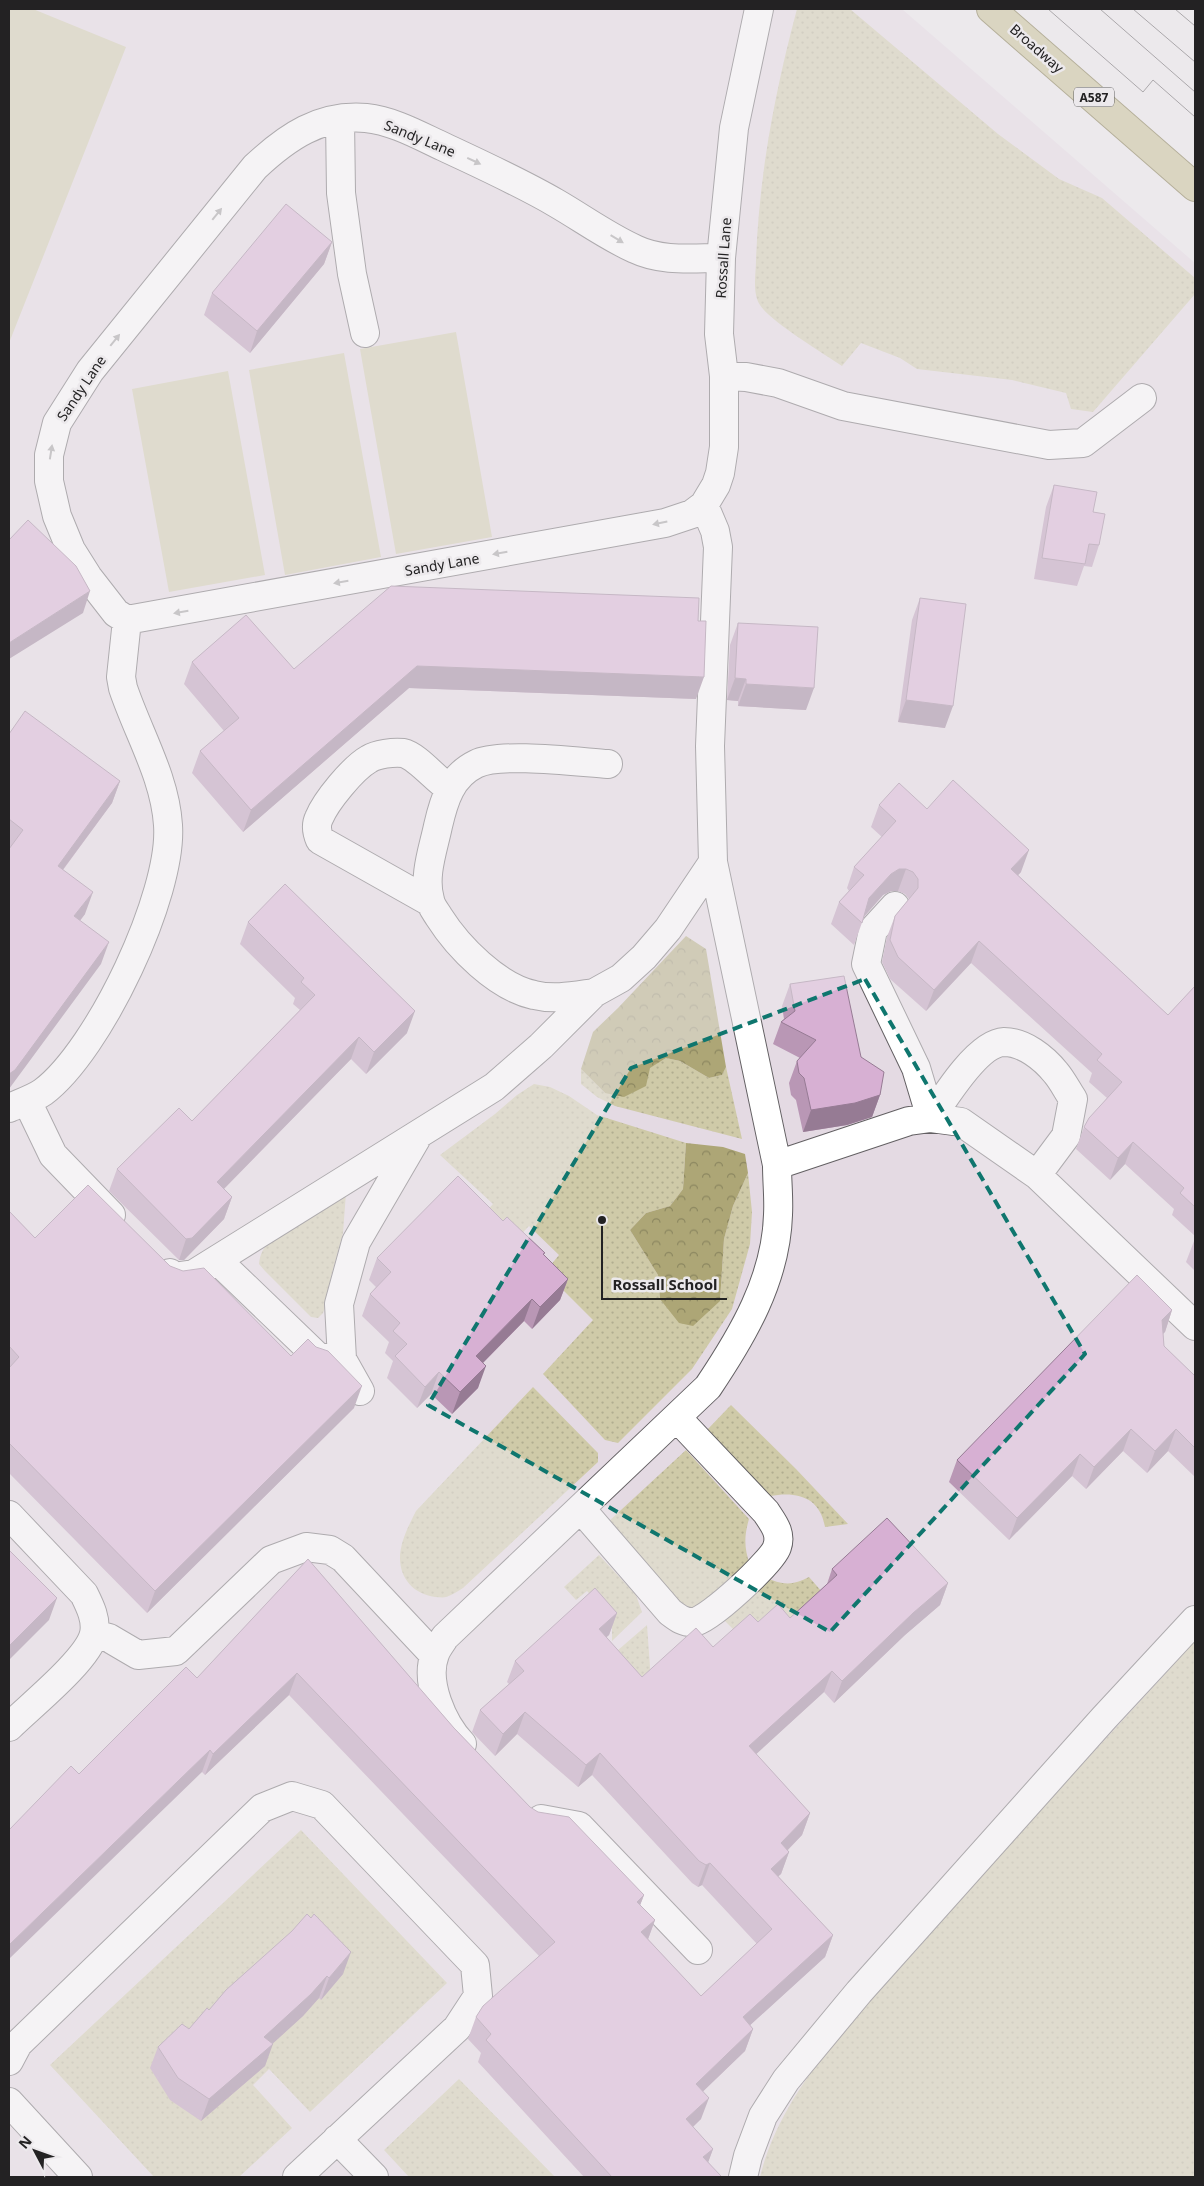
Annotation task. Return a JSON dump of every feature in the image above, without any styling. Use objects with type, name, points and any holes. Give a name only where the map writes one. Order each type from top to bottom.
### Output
[{"type":"main road","name":"Broadway","points":[[991,9],[1195,187]]},
{"type":"street","name":"Rossall Lane","points":[[704,505],[716,485],[724,447],[724,376],[719,334],[721,258],[734,128],[759,9]]},
{"type":"street","name":"Sandy Lane","points":[[704,505],[692,514],[665,523],[127,620],[116,613],[88,576],[72,550],[57,516],[49,481],[50,455],[57,423],[90,371],[256,167],[273,150],[293,135],[313,126],[340,120],[366,118],[389,123],[518,181],[635,250],[663,258],[721,258]]},
{"type":"street","points":[[340,120],[341,193],[352,274],[366,333]]},
{"type":"street","points":[[724,376],[746,377],[778,383],[844,406],[1049,446],[1083,442],[1142,398]]},
{"type":"street","points":[[482,1765],[457,1739],[443,1718],[432,1686],[434,1655],[445,1637],[581,1510],[708,1387],[734,1349],[763,1290],[773,1253],[778,1216],[777,1165],[713,862],[710,746],[718,548],[715,531],[704,505]]},
{"type":"street","points":[[127,620],[121,671],[123,688],[154,767],[167,808],[169,828],[161,883],[152,912],[120,986],[92,1034],[56,1080],[43,1092],[18,1104],[53,1155],[131,1235]]},
{"type":"street","points":[[430,902],[330,848],[320,840],[316,831],[318,819],[326,805],[355,771],[370,759],[387,754],[402,753],[413,757],[437,780],[449,788]]},
{"type":"street","points":[[594,993],[558,998],[532,995],[511,986],[470,956],[452,936],[430,902],[427,885],[429,868],[449,788],[460,775],[476,764],[495,758],[608,764]]},
{"type":"street","points":[[152,1256],[173,1277],[194,1274],[494,1087],[541,1046],[594,993],[620,978],[644,957],[668,929],[713,862]]},
{"type":"street","points":[[895,906],[873,930],[866,964],[916,1068],[931,1118]]},
{"type":"street","points":[[931,1118],[955,1081],[982,1053],[1003,1042],[1026,1046],[1056,1072],[1073,1098],[1066,1136],[1037,1175]]},
{"type":"street","points":[[777,1165],[909,1121],[931,1118],[961,1122],[1037,1175],[1195,1326]]},
{"type":"street","points":[[360,1391],[342,1359],[339,1304],[356,1242],[418,1136]]},
{"type":"street","points":[[217,1260],[318,1357],[342,1359]]},
{"type":"street","points":[[581,1510],[670,1612],[682,1621],[696,1622],[708,1616],[766,1564],[777,1547],[778,1530],[766,1512],[677,1418]]},
{"type":"street","points":[[9,1515],[84,1594],[92,1614],[94,1634],[88,1648],[78,1660],[9,1727]]},
{"type":"street","points":[[94,1634],[109,1638],[138,1655],[176,1651],[271,1560],[306,1547],[330,1550],[343,1558],[434,1655]]},
{"type":"street","points":[[743,2177],[748,2156],[763,2116],[786,2080],[859,1992],[1104,1718],[1195,1620]]},
{"type":"street","points":[[9,2062],[18,2044],[262,1808],[292,1796],[322,1805],[476,1966],[478,1996],[458,2028],[297,2177]]},
{"type":"street","points":[[520,1805],[533,1818],[579,1826],[698,1950]]},
{"type":"street","points":[[9,2102],[78,2177]]},
{"type":"street","points":[[337,2139],[374,2177]]},
{"type":"highlighted area","points":[[865,979],[1085,1354],[830,1632],[428,1405],[631,1068]]},
{"type":"shaded area","points":[[9,9],[902,9],[1195,263],[1195,2177],[9,2177]]},
{"type":"shaded area","points":[[9,9],[33,9],[126,47],[9,343]]},
{"type":"shaded area","points":[[797,9],[850,9],[998,134],[1059,179],[1102,198],[1195,278],[1195,294],[1093,412],[1071,409],[1066,393],[1012,380],[917,369],[900,358],[861,343],[842,366],[775,320],[760,305],[756,295],[755,277],[764,165],[775,102]]},
{"type":"shaded area","points":[[456,332],[492,537],[396,554],[360,349]]},
{"type":"shaded area","points":[[344,353],[381,557],[285,575],[249,370]]},
{"type":"shaded area","points":[[228,371],[265,575],[169,592],[132,389]]},
{"type":"shaded area","points":[[666,1058],[680,1061],[709,1078],[722,1075],[726,1067],[742,1139],[615,1106],[597,1097],[581,1084],[581,1069],[605,1093]]},
{"type":"shaded area","points":[[534,1084],[550,1087],[569,1096],[597,1115],[686,1143],[683,1189],[670,1206],[646,1213],[630,1230],[658,1275],[660,1299],[720,1301],[724,1239],[733,1206],[748,1173],[752,1212],[750,1244],[732,1309],[692,1369],[618,1443],[605,1440],[543,1374],[593,1320],[545,1272],[559,1255],[529,1226],[512,1244],[439,1263],[493,1204],[440,1155]]},
{"type":"shaded area","points":[[346,1193],[343,1233],[331,1277],[327,1302],[323,1313],[318,1318],[311,1317],[259,1264],[260,1257],[270,1242]]},
{"type":"shaded area","points":[[533,1387],[598,1453],[598,1462],[463,1588],[445,1597],[435,1597],[421,1593],[406,1579],[400,1558],[403,1540],[416,1511]]},
{"type":"shaded area","points":[[731,1405],[848,1524],[825,1527],[818,1509],[806,1498],[789,1495],[770,1496],[706,1431]]},
{"type":"shaded area","points":[[686,1450],[749,1519],[745,1542],[750,1565],[696,1609],[686,1609],[677,1602],[608,1522]]},
{"type":"shaded area","points":[[599,1555],[636,1595],[642,1612],[612,1641],[612,1628],[601,1617],[606,1611],[587,1591],[576,1600],[564,1587]]},
{"type":"shaded area","points":[[765,1577],[776,1582],[792,1583],[809,1577],[823,1593],[780,1631],[734,1630],[721,1617]]},
{"type":"shaded area","points":[[647,1625],[651,1681],[640,1690],[610,1657]]},
{"type":"shaded area","points":[[1195,1641],[1195,2177],[760,2177],[771,2143],[787,2110],[829,2049],[1060,1788]]},
{"type":"shaded area","points":[[301,1830],[447,1983],[310,2112],[269,2069],[253,2085],[292,2128],[239,2177],[154,2177],[50,2065]]},
{"type":"shaded area","points":[[459,2079],[555,2177],[409,2177],[384,2150]]},
{"type":"green space","points":[[686,936],[706,949],[726,1067],[722,1075],[709,1078],[680,1061],[666,1058],[650,1068],[646,1086],[624,1097],[605,1093],[581,1069],[593,1032]]},
{"type":"green space","points":[[686,1143],[723,1147],[745,1154],[748,1173],[733,1206],[724,1239],[720,1301],[693,1326],[679,1323],[660,1299],[658,1275],[630,1230],[646,1213],[670,1206],[683,1189]]},
{"type":"building","points":[[286,204],[332,242],[257,331],[212,293]]},
{"type":"building","points":[[1054,485],[1097,492],[1093,512],[1105,514],[1099,545],[1089,544],[1085,564],[1042,558]]},
{"type":"building","points":[[28,520],[76,566],[90,591],[9,643],[9,540]]},
{"type":"building","points":[[391,586],[699,598],[698,621],[706,621],[704,677],[417,666],[251,810],[200,751],[239,718],[192,662],[246,615],[294,669]]},
{"type":"building","points":[[920,598],[966,604],[953,706],[906,700]]},
{"type":"building","points":[[738,623],[818,627],[814,688],[746,684],[746,679],[735,678]]},
{"type":"building","points":[[25,711],[120,781],[58,866],[93,892],[74,916],[109,942],[15,1070],[9,1074],[9,849],[23,830],[9,819],[9,734]]},
{"type":"building","points":[[953,780],[1029,850],[1011,869],[1168,1015],[1195,986],[1195,1207],[1180,1193],[1184,1188],[1133,1142],[1118,1158],[1084,1127],[1089,1118],[1122,1082],[1097,1060],[1102,1054],[979,941],[934,990],[898,957],[890,940],[895,916],[918,888],[918,879],[913,872],[899,869],[891,874],[869,898],[862,923],[839,902],[864,875],[854,867],[896,821],[879,805],[899,783],[927,809]]},
{"type":"building","points":[[285,884],[415,1011],[374,1052],[359,1037],[217,1182],[232,1197],[192,1238],[186,1239],[117,1169],[179,1108],[192,1121],[315,995],[301,982],[304,978],[248,922]]},
{"type":"building","points":[[844,976],[861,1057],[884,1072],[880,1095],[855,1103],[811,1110],[804,1078],[799,1073],[797,1061],[816,1040],[781,1022],[795,1011],[790,984]]},
{"type":"building","points":[[458,1176],[503,1221],[507,1217],[545,1253],[543,1254],[568,1279],[540,1307],[532,1299],[476,1356],[486,1366],[460,1392],[439,1372],[425,1387],[395,1356],[407,1344],[393,1331],[400,1323],[370,1294],[391,1272],[377,1258]]},
{"type":"building","points":[[88,1185],[170,1266],[183,1271],[204,1268],[291,1356],[308,1339],[316,1347],[328,1351],[362,1386],[155,1591],[9,1443],[9,1368],[19,1357],[9,1346],[9,1211],[35,1238]]},
{"type":"building","points":[[1137,1275],[1172,1310],[1162,1320],[1164,1346],[1195,1376],[1195,1448],[1176,1429],[1155,1451],[1131,1429],[1094,1467],[1080,1454],[1017,1518],[957,1460]]},
{"type":"building","points":[[887,1518],[948,1583],[913,1613],[842,1681],[832,1671],[749,1746],[810,1813],[781,1843],[789,1852],[771,1869],[833,1935],[743,2017],[753,2029],[696,2084],[709,2098],[686,2119],[713,2149],[703,2157],[720,2177],[612,2177],[486,2040],[491,2034],[476,2017],[483,2006],[555,1942],[297,1673],[213,1754],[210,1750],[9,1945],[9,1830],[71,1766],[79,1774],[186,1667],[197,1678],[308,1559],[454,1728],[530,1807],[538,1812],[569,1817],[644,1895],[637,1902],[655,1920],[641,1932],[701,1996],[772,1929],[710,1863],[706,1865],[699,1861],[600,1753],[586,1765],[525,1712],[503,1734],[480,1710],[524,1671],[515,1661],[595,1588],[617,1613],[599,1629],[642,1677],[696,1628],[713,1647],[750,1614],[758,1622],[778,1604],[790,1618],[837,1575],[832,1569]]},
{"type":"building","points":[[9,1550],[57,1598],[9,1646]]},
{"type":"building","points":[[307,1914],[311,1918],[314,1914],[351,1952],[329,1978],[327,1976],[311,1994],[264,2037],[273,2044],[209,2099],[178,2078],[158,2047],[182,2024],[189,2029],[207,2008],[209,2010],[226,1990],[292,1931]]},
{"type":"tram line","points":[[1048,9],[1143,92],[1153,80],[1195,117]]},
{"type":"tram line","points":[[1100,9],[1195,92]]},
{"type":"tram line","points":[[1133,9],[1195,62]]},
{"type":"tram line","points":[[1175,9],[1195,26]]},
{"type":"place","name":"Rossall School","points":[[602,1220]]}]
